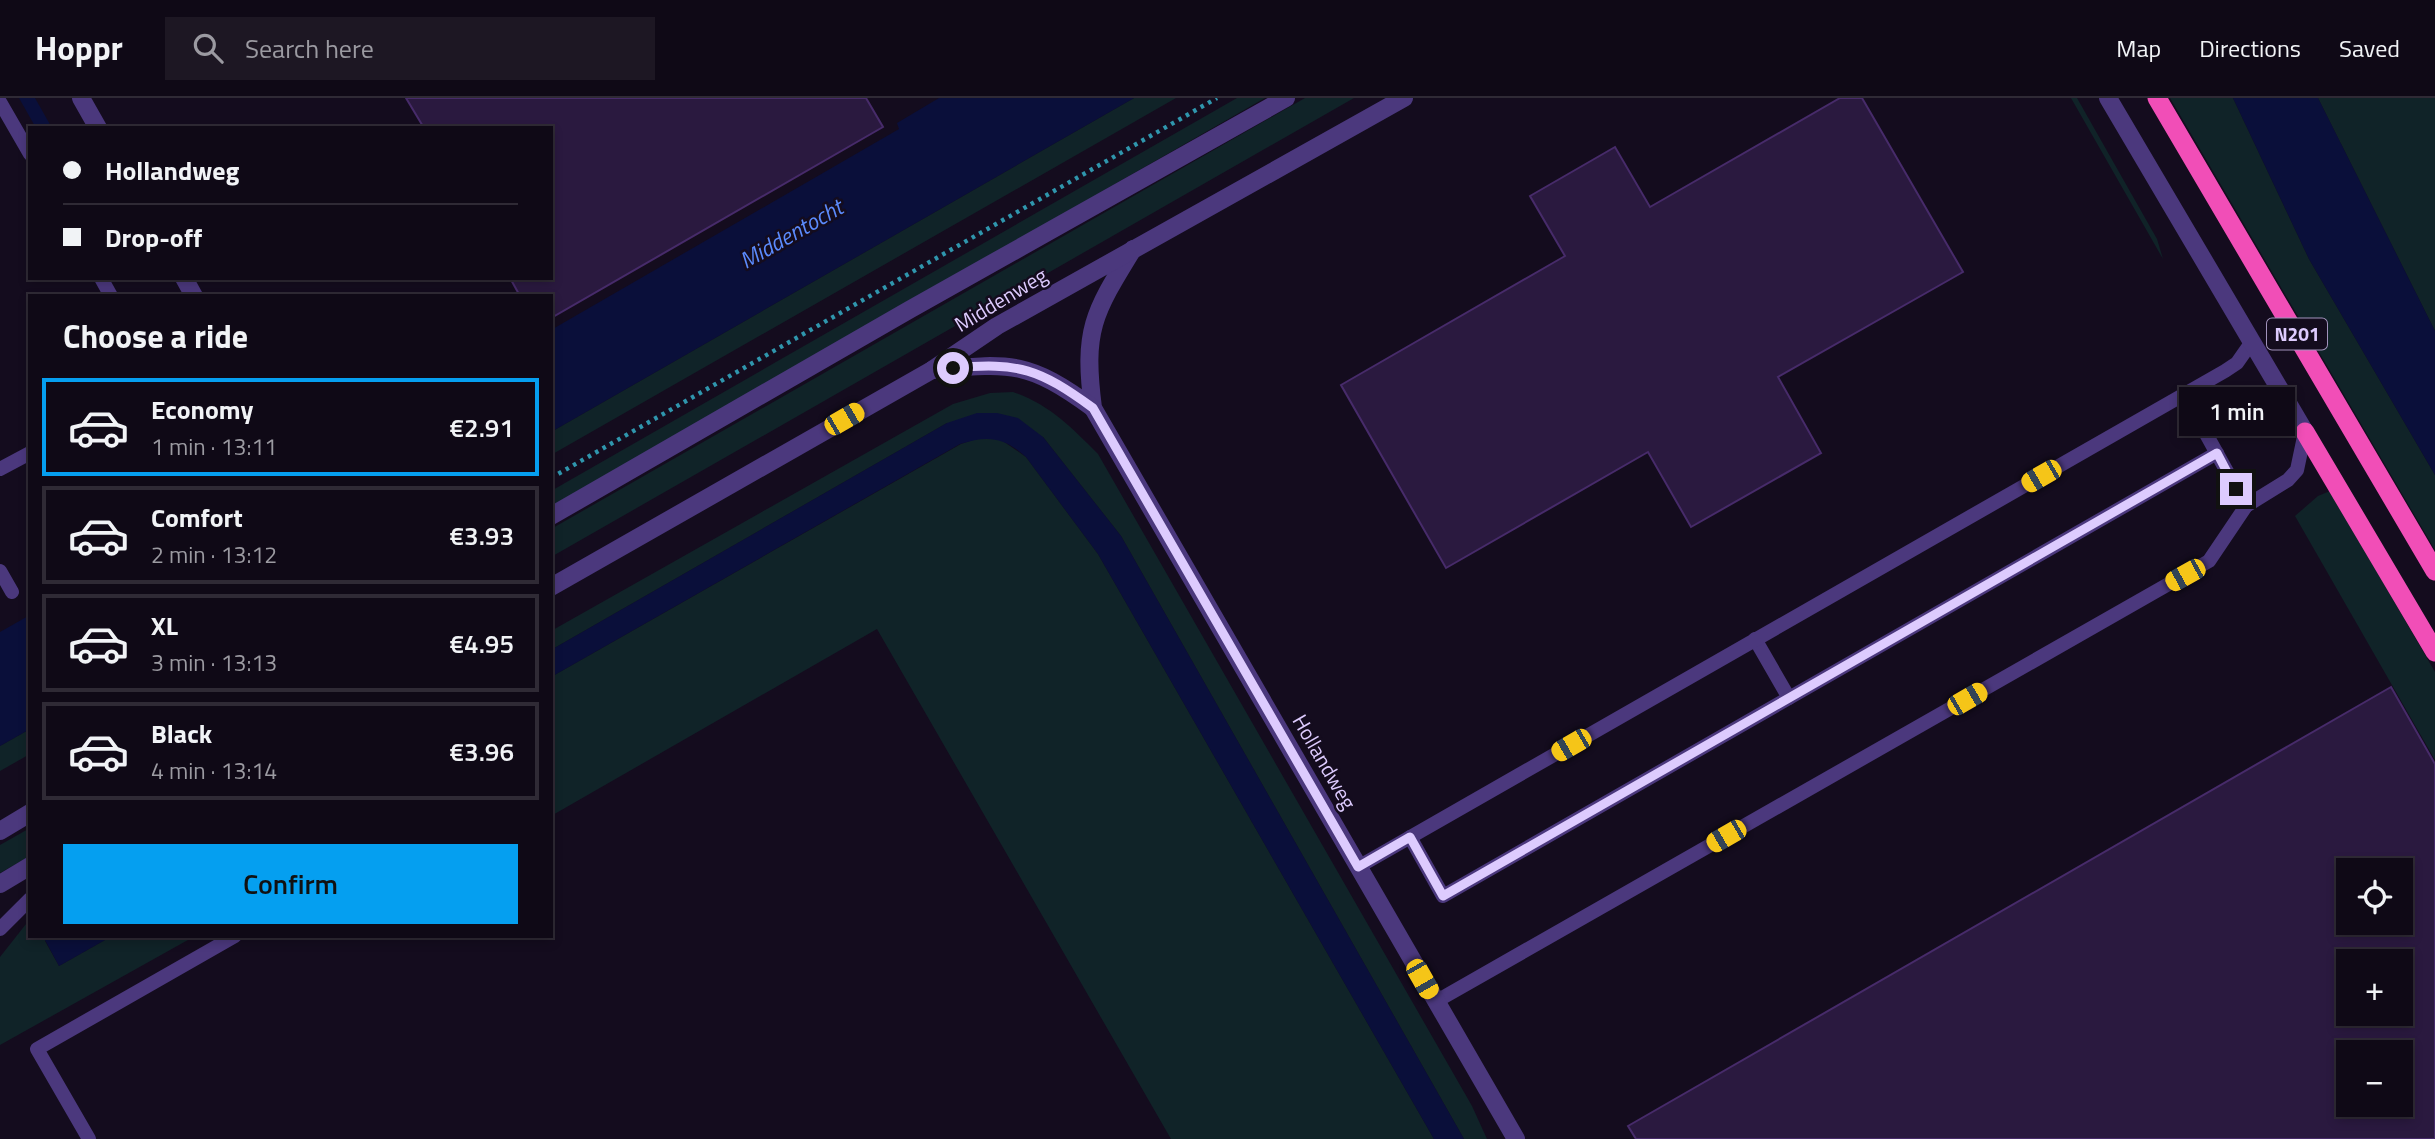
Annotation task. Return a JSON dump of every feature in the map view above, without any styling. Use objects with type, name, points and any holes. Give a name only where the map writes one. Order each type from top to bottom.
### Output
[{"type":"highway","name":"N201","points":[[2157,98],[2435,571]]},
{"type":"highway","points":[[2305,432],[2435,652]]},
{"type":"street","points":[[81,98],[97,126]]},
{"type":"street","name":"Middenweg","points":[[553,515],[1286,98]]},
{"type":"street","name":"Middenweg","points":[[553,586],[932,370],[997,327],[1133,249],[1404,98]]},
{"type":"street","points":[[2108,98],[2305,432]]},
{"type":"street","name":"Hollandweg","points":[[1133,249],[1099,304],[1090,336],[1088,364],[1093,408],[1516,1139]]},
{"type":"street","name":"Hollandweg","points":[[932,370],[995,365],[1029,369],[1055,381],[1093,408]]},
{"type":"street","points":[[0,831],[28,814]]},
{"type":"street","points":[[0,884],[28,867]]},
{"type":"lane","points":[[0,102],[28,151]]},
{"type":"lane","points":[[1358,867],[2237,363],[2251,343]]},
{"type":"lane","points":[[2184,394],[2246,506]]},
{"type":"lane","points":[[1435,1002],[2209,561],[2246,506],[2288,480],[2297,470],[2305,432]]},
{"type":"lane","points":[[1410,837],[1443,896],[2217,453]]},
{"type":"lane","points":[[0,469],[28,454]]},
{"type":"lane","points":[[0,571],[12,592]]},
{"type":"lane","points":[[1755,639],[1789,698]]},
{"type":"lane","points":[[0,929],[28,901]]},
{"type":"lane","points":[[89,1139],[37,1049],[231,938]]},
{"type":"path","points":[[553,477],[1217,98]]},
{"type":"green space","points":[[1134,98],[1176,98],[553,454],[553,431]]},
{"type":"green space","points":[[1237,98],[1265,98],[553,506],[553,490]]},
{"type":"green space","points":[[1305,98],[1354,98],[553,556],[553,528]]},
{"type":"green space","points":[[2071,98],[2077,98],[2157,239],[2163,259]]},
{"type":"green space","points":[[2170,98],[2233,98],[2309,259],[2435,475],[2435,550]]},
{"type":"green space","points":[[2318,98],[2435,98],[2435,331],[2334,130]]},
{"type":"green space","points":[[1013,392],[1038,403],[1069,426],[1098,454],[1472,1106],[1487,1139],[1464,1139],[1121,536],[1043,437],[947,423],[553,649],[553,630],[953,404],[990,393]]},
{"type":"green space","points":[[982,437],[997,437],[1026,457],[1098,554],[1434,1139],[1171,1139],[877,629],[553,815],[553,676],[961,444]]},
{"type":"green space","points":[[2330,491],[2435,672],[2435,760],[2295,516],[2318,496]]},
{"type":"green space","points":[[28,730],[28,755],[0,771],[0,746]]},
{"type":"green space","points":[[28,829],[28,857],[0,873],[0,845]]},
{"type":"green space","points":[[28,922],[28,938],[49,938],[45,941],[59,966],[108,938],[191,938],[0,1045],[0,957]]},
{"type":"water","points":[[19,98],[35,98],[51,126],[35,126]]},
{"type":"water","name":"Middentocht","points":[[939,98],[1134,98],[553,431],[553,329],[899,129],[897,123]]},
{"type":"water","points":[[2233,98],[2318,98],[2435,331],[2435,475],[2309,259]]},
{"type":"water","points":[[977,413],[997,413],[1018,418],[1043,437],[1121,536],[1464,1139],[1434,1139],[1098,554],[1026,457],[1010,445],[987,439],[960,444],[553,676],[553,649],[947,423]]},
{"type":"water","points":[[28,616],[28,730],[0,746],[0,632]]},
{"type":"water","points":[[48,938],[108,938],[59,966],[45,940]]},
{"type":"building","points":[[406,98],[866,98],[883,127],[553,317],[553,294],[519,294],[511,280],[553,280],[553,126],[423,126]]},
{"type":"building","points":[[1840,98],[1862,98],[1963,272],[1778,377],[1821,453],[1691,527],[1648,452],[1446,568],[1341,385],[1565,256],[1530,196],[1615,147],[1650,207]]},
{"type":"building","points":[[2391,687],[2435,764],[2435,1139],[1636,1139],[1628,1126]]},
{"type":"route","points":[[953,368],[995,365],[1029,369],[1055,381],[1093,408],[1358,867],[1410,837],[1443,896],[2217,453],[2236,489]]}]
